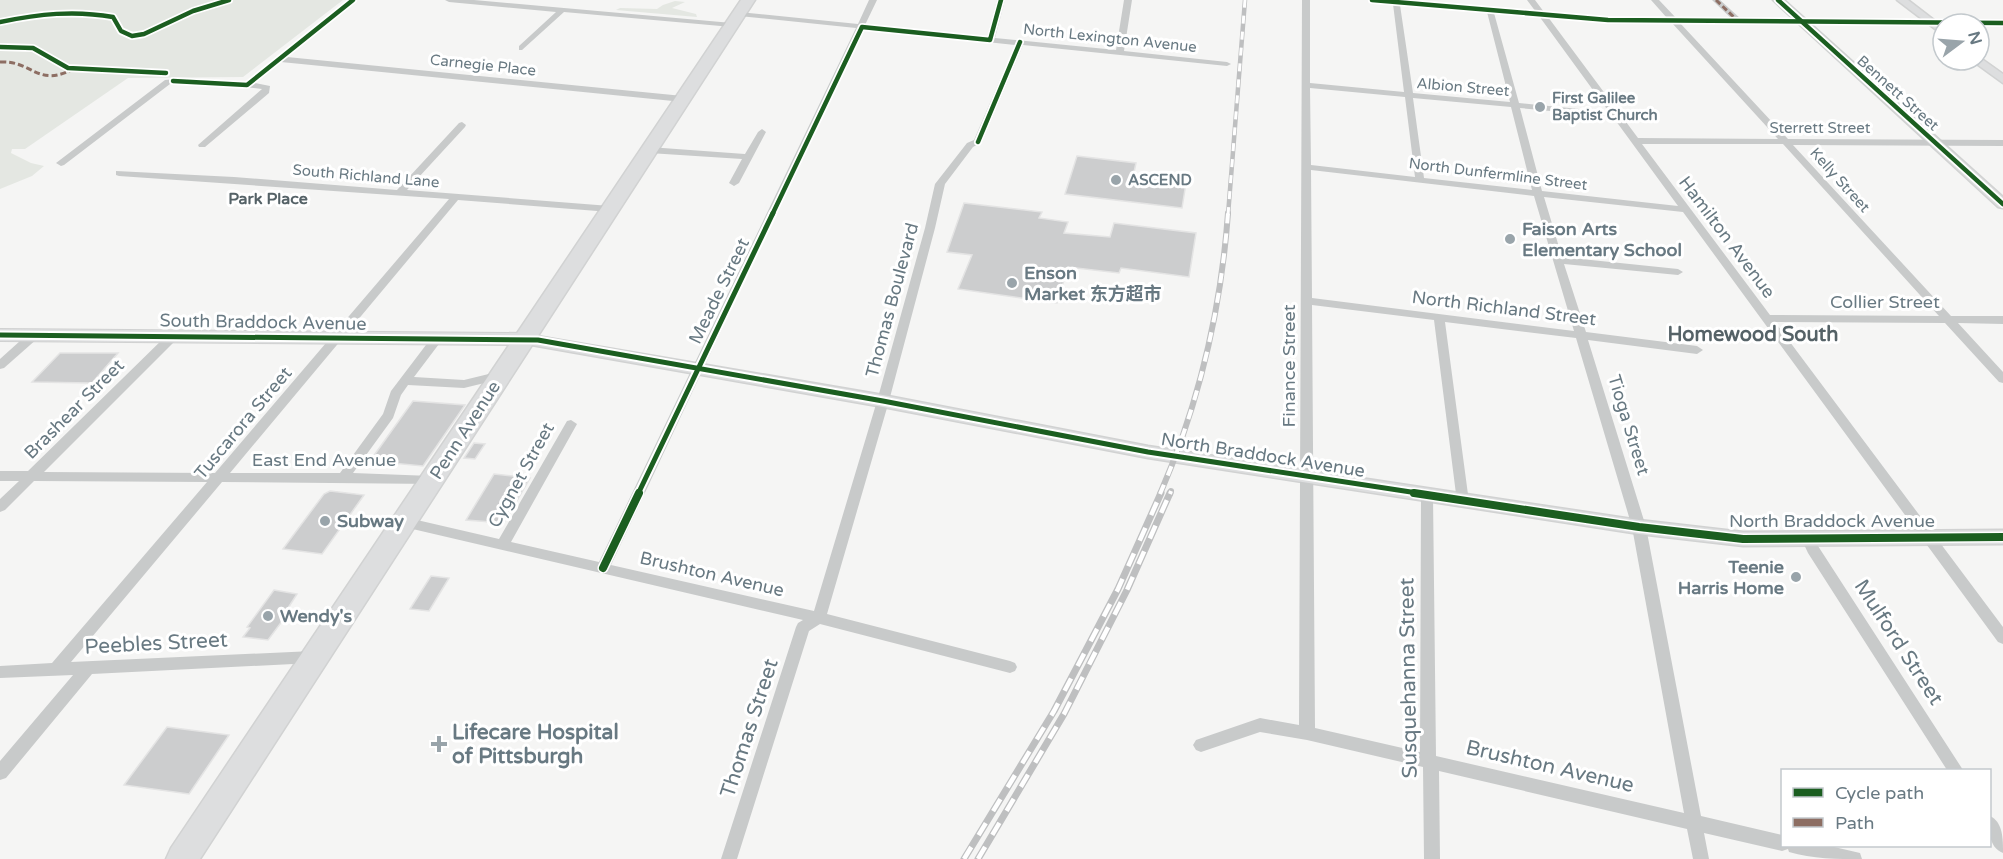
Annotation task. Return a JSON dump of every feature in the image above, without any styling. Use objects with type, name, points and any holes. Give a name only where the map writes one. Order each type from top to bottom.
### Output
[{"type":"highway","name":"Penn Avenue","points":[[182,859],[748,0]]},
{"type":"main road","name":"Bennett Street","points":[[1778,0],[2003,204]]},
{"type":"main road","points":[[1902,0],[1931,23]]},
{"type":"main road","points":[[1991,70],[2003,80]]},
{"type":"main road","name":"South Braddock Avenue","points":[[0,335],[525,339]]},
{"type":"main road","name":"North Braddock Avenue","points":[[525,339],[883,401],[1148,452],[1463,502],[1639,527],[1743,538],[2003,537]]},
{"type":"street","points":[[247,86],[353,0]]},
{"type":"street","name":"North Lexington Avenue","points":[[449,0],[562,10],[862,27],[1227,64]]},
{"type":"street","name":"Meade Street","points":[[603,568],[873,0]]},
{"type":"street","points":[[990,40],[1001,0]]},
{"type":"street","points":[[1120,53],[1128,0]]},
{"type":"street","name":"Finance Street","points":[[1306,0],[1307,733]]},
{"type":"street","points":[[1372,0],[1608,20],[1931,23]]},
{"type":"street","name":"Hamilton Avenue","points":[[1531,0],[2003,638]]},
{"type":"street","name":"Kelly Street","points":[[1655,0],[2003,379]]},
{"type":"street","points":[[1716,0],[1740,22]]},
{"type":"street","points":[[1401,2],[1409,95],[1420,179]]},
{"type":"street","points":[[522,48],[562,10]]},
{"type":"street","name":"Tioga Street","points":[[1490,10],[1538,193],[1639,527],[1676,721],[1692,822],[1701,859]]},
{"type":"street","name":"Thomas Boulevard","points":[[819,618],[883,401],[940,184],[970,145],[978,142],[1020,42]]},
{"type":"street","name":"Carnegie Place","points":[[280,59],[683,99]]},
{"type":"street","points":[[60,163],[173,81],[267,88],[266,92],[202,146]]},
{"type":"street","name":"Albion Street","points":[[1306,85],[1617,115]]},
{"type":"street","points":[[399,193],[462,125]]},
{"type":"street","points":[[734,183],[762,132]]},
{"type":"street","name":"Sterrett Street","points":[[1636,141],[2003,143]]},
{"type":"street","points":[[650,150],[749,157]]},
{"type":"street","name":"North Dunfermline Street","points":[[1306,166],[1687,210]]},
{"type":"street","name":"South Richland Lane","points":[[119,173],[610,209]]},
{"type":"street","name":"Tuscarora Street","points":[[56,669],[455,198]]},
{"type":"street","points":[[1558,260],[1678,272]]},
{"type":"street","name":"North Richland Street","points":[[1307,301],[1697,350]]},
{"type":"street","points":[[1439,318],[1463,502]]},
{"type":"street","name":"Collier Street","points":[[1767,318],[2003,320]]},
{"type":"street","points":[[0,365],[34,335]]},
{"type":"street","name":"Brashear Street","points":[[0,507],[173,336]]},
{"type":"street","points":[[349,478],[395,417],[392,402],[395,394],[436,340]]},
{"type":"street","points":[[406,381],[464,384],[501,375]]},
{"type":"street","points":[[464,384],[484,401]]},
{"type":"street","name":"Cygnet Street","points":[[503,544],[571,424]]},
{"type":"street","name":"East End Avenue","points":[[0,476],[349,478],[431,481]]},
{"type":"street","name":"Susquehanna Street","points":[[1427,496],[1426,679],[1427,748],[1432,775],[1432,859]]},
{"type":"street","name":"Brushton Avenue","points":[[404,522],[819,618],[1010,667]]},
{"type":"street","name":"Mulford Street","points":[[1808,538],[1954,769]]},
{"type":"street","name":"Thomas Street","points":[[729,859],[803,627],[819,618]]},
{"type":"street","name":"Peebles Street","points":[[0,672],[315,657]]},
{"type":"street","points":[[0,773],[88,668]]},
{"type":"street","name":"Brushton Avenue","points":[[1201,745],[1260,725],[1307,733],[1781,843]]},
{"type":"street","points":[[1991,827],[2003,845]]},
{"type":"street","points":[[1798,847],[1822,855],[1854,859]]},
{"type":"shaded area","points":[[0,0],[343,0],[243,77],[128,78],[25,149],[12,149],[11,153],[31,163],[44,166],[32,176],[0,189]]},
{"type":"shaded area","points":[[675,1],[685,2],[672,8],[696,14],[697,17],[616,10],[620,8],[657,9]]},
{"type":"building","name":"ASCEND","points":[[1077,156],[1136,163],[1133,177],[1186,183],[1182,208],[1065,194]]},
{"type":"building","points":[[964,203],[1042,212],[1039,218],[1068,222],[1064,233],[1110,237],[1114,223],[1196,233],[1189,277],[1121,268],[1119,273],[1068,267],[1057,303],[958,289],[972,255],[947,252]]},
{"type":"building","points":[[60,353],[118,353],[92,383],[32,382]]},
{"type":"building","points":[[413,401],[465,405],[423,466],[370,461]]},
{"type":"building","points":[[474,443],[485,444],[475,459],[464,458]]},
{"type":"building","points":[[494,474],[530,478],[504,523],[466,520]]},
{"type":"building","name":"Subway","points":[[330,491],[364,495],[322,554],[283,549],[324,494]]},
{"type":"building","points":[[431,576],[449,578],[429,611],[410,609]]},
{"type":"building","name":"Wendy's","points":[[274,590],[297,594],[281,619],[283,620],[268,640],[243,637],[250,628],[247,627]]},
{"type":"building","points":[[167,727],[229,735],[189,794],[124,785]]},
{"type":"railway","points":[[1228,215],[1245,0]]},
{"type":"railway","points":[[1160,494],[1186,426],[1206,356],[1220,285],[1228,213]]},
{"type":"railway","points":[[964,859],[1054,711],[1118,589],[1161,493]]},
{"type":"railway","points":[[978,859],[1064,714],[1127,590],[1170,493]]},
{"type":"marked path","points":[[1716,0],[1738,21]]},
{"type":"marked path","points":[[0,62],[14,61],[45,77],[62,75],[75,68]]},
{"type":"cycle path","points":[[0,22],[43,14],[69,12],[98,14],[113,17],[121,31],[132,36],[144,34],[193,11],[229,0]]},
{"type":"cycle path","points":[[173,81],[247,85],[353,0]]},
{"type":"cycle path","points":[[603,568],[862,27],[990,40],[1001,0]]},
{"type":"cycle path","points":[[1372,0],[1608,20],[2003,23]]},
{"type":"cycle path","points":[[1778,0],[2003,204]]},
{"type":"cycle path","points":[[978,142],[1020,42]]},
{"type":"cycle path","points":[[0,47],[33,48],[68,68],[166,73]]},
{"type":"cycle path","points":[[0,335],[538,340],[883,401],[1148,452],[1639,527],[1743,539],[2003,537]]},
{"type":"place","name":"First Galilee Baptist Church","points":[[1540,107]]},
{"type":"place","name":"ASCEND","points":[[1116,180]]},
{"type":"place","name":"Faison Arts Elementary School","points":[[1510,239]]},
{"type":"place","name":"Enson Market 东方超市","points":[[1012,283]]},
{"type":"place","name":"Subway","points":[[325,521]]},
{"type":"place","name":"Teenie Harris Home","points":[[1796,577]]},
{"type":"place","name":"Wendy's","points":[[268,616]]},
{"type":"place","name":"Lifecare Hospital of Pittsburgh","points":[[439,744]]},
{"type":"district","name":"Park Place","points":[[268,198]]},
{"type":"district","name":"Homewood South","points":[[1753,334]]}]
